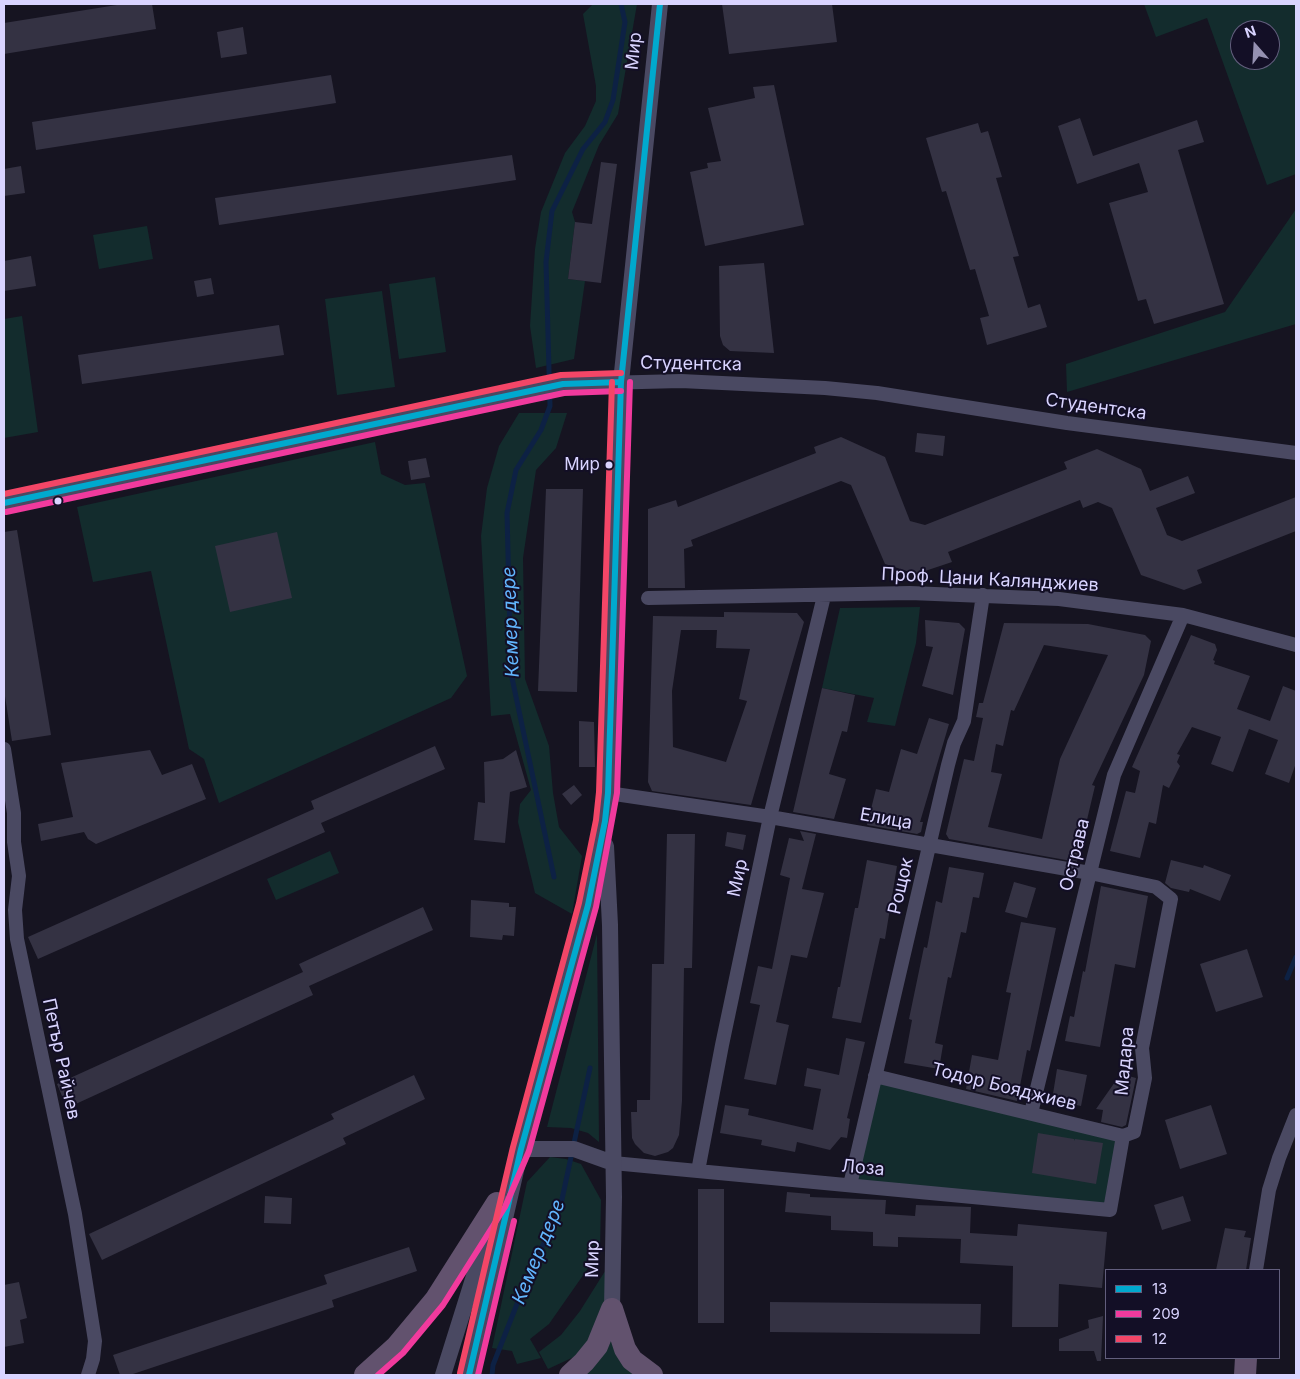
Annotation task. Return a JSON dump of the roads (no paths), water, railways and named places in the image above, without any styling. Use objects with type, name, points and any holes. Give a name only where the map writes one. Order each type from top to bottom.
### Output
[{"type":"highway","points":[[365,1375],[412,1329],[436,1299],[497,1203]]},
{"type":"highway","points":[[570,1375],[597,1346],[612,1308]]},
{"type":"highway","points":[[612,1308],[625,1349],[632,1360],[652,1375]]},
{"type":"highway","points":[[1245,1375],[1246,1359]]},
{"type":"street","name":"Мир","points":[[470,1375],[521,1149],[588,905],[605,821],[608,793],[621,382],[660,4]]},
{"type":"street","name":"Студентска","points":[[4,503],[563,384],[681,381],[825,388],[877,393],[1058,421],[1296,454]]},
{"type":"street","name":"Проф. Цани Калянджиев","points":[[648,598],[910,593],[1059,599],[1150,609],[1183,615],[1296,645]]},
{"type":"street","name":"Рощок","points":[[850,1186],[954,743],[964,721],[983,595]]},
{"type":"street","name":"Мир","points":[[698,1171],[722,1045],[770,818],[824,596]]},
{"type":"street","name":"Острава","points":[[1031,1113],[1114,775],[1183,615]]},
{"type":"street","name":"Петър Райчев","points":[[4,749],[14,813],[14,842],[19,876],[15,910],[17,939],[75,1214],[95,1341],[93,1359],[88,1375]]},
{"type":"street","name":"Елица","points":[[608,793],[770,818],[1090,873],[1156,887]]},
{"type":"street","name":"Мир","points":[[605,821],[610,925],[613,1163],[612,1308]]},
{"type":"street","name":"Мадара","points":[[1110,1210],[1123,1136],[1134,1132],[1145,1078],[1142,1048],[1172,899],[1156,887]]},
{"type":"street","name":"Тодор Бояджиев","points":[[875,1076],[1123,1136]]},
{"type":"street","points":[[1256,1269],[1270,1190],[1279,1158],[1296,1114]]},
{"type":"street","name":"Мир","points":[[443,1375],[497,1203],[521,1149]]},
{"type":"street","points":[[521,1149],[574,1149],[613,1163]]},
{"type":"street","name":"Лоза","points":[[613,1163],[1110,1210]]},
{"type":"waterway","name":"Кемер дере","points":[[554,877],[511,673],[507,513],[516,470],[541,430],[550,406],[546,262],[552,211],[583,149],[605,122],[613,100],[625,22],[621,4]]},
{"type":"waterway","points":[[1287,978],[1296,957]]},
{"type":"waterway","name":"Кемер дере","points":[[492,1375],[493,1365],[517,1304],[561,1204],[590,1068]]},
{"type":"place","name":"Мир","points":[[609,465]]}]
